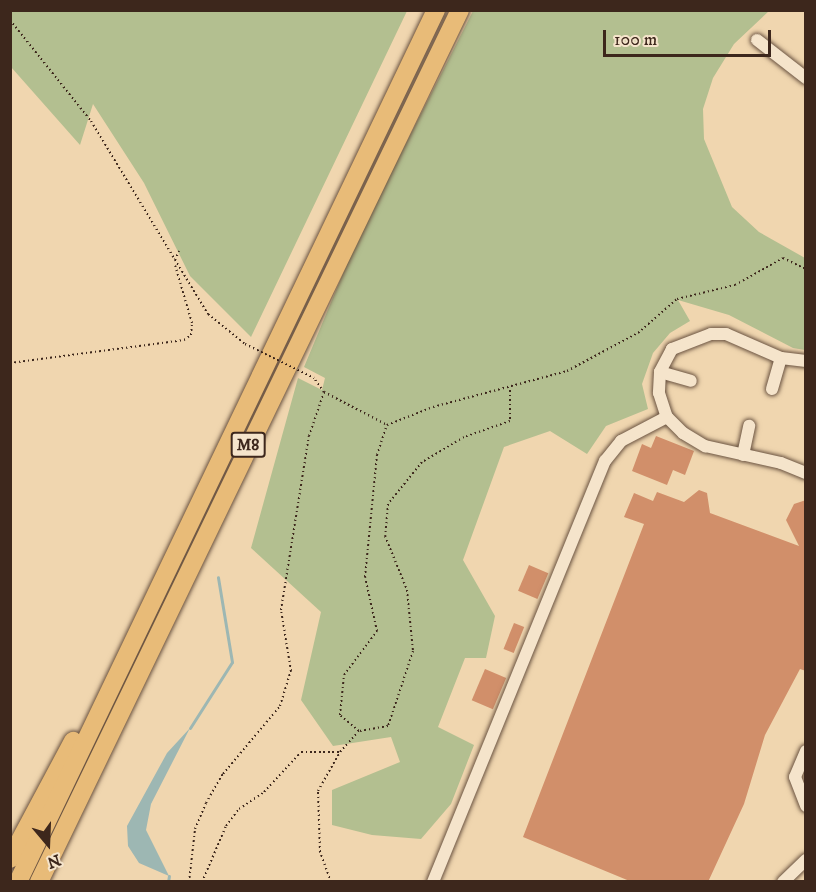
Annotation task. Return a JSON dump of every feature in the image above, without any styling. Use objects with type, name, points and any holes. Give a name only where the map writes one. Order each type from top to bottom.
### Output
[{"type":"highway","name":"M8","points":[[18,882],[436,10]]},
{"type":"highway","name":"M8","points":[[39,882],[460,10]]},
{"type":"highway","name":"M8","points":[[10,859],[266,366]]},
{"type":"lane","points":[[757,40],[806,78]]},
{"type":"lane","points":[[806,362],[780,358],[726,334],[711,334],[672,350],[660,372],[659,393],[667,417],[705,446],[806,473]]},
{"type":"lane","points":[[772,388],[780,358]]},
{"type":"lane","points":[[660,372],[691,381]]},
{"type":"lane","points":[[433,882],[605,461],[621,441],[667,417]]},
{"type":"lane","points":[[743,455],[749,426]]},
{"type":"lane","points":[[806,751],[795,777],[806,806]]},
{"type":"lane","points":[[783,882],[806,860]]},
{"type":"path","points":[[10,20],[91,121],[208,314],[245,344],[314,378],[324,392],[387,425],[433,407],[510,390],[608,352],[638,333],[677,299],[735,285],[783,258],[806,269]]},
{"type":"path","points":[[10,363],[184,340],[191,335],[192,323],[174,261],[179,251]]},
{"type":"path","points":[[331,882],[320,852],[318,791],[340,752],[359,731],[388,726],[413,651],[407,590],[385,536],[388,504],[422,462],[464,437],[510,422],[510,390]]},
{"type":"path","points":[[189,882],[195,829],[206,803],[223,774],[280,706],[291,671],[280,610],[309,436],[324,392]]},
{"type":"path","points":[[359,731],[340,715],[344,675],[377,631],[365,577],[375,466],[387,425]]},
{"type":"path","points":[[202,882],[226,826],[239,809],[264,792],[301,752],[340,752]]},
{"type":"green space","points":[[10,11],[407,11],[251,337],[190,276],[144,183],[93,104],[80,145],[11,67]]},
{"type":"green space","points":[[473,11],[769,11],[734,44],[713,78],[703,109],[704,139],[732,207],[759,232],[805,258],[805,350],[793,348],[729,315],[678,300],[690,321],[670,333],[653,353],[642,384],[648,409],[606,426],[587,454],[550,431],[504,447],[463,560],[495,616],[486,658],[465,658],[438,727],[474,745],[451,804],[421,839],[372,835],[332,825],[332,790],[400,762],[391,737],[333,746],[301,700],[321,612],[251,548],[298,378],[322,390],[325,378],[304,367],[357,240]]},
{"type":"water","points":[[190,728],[151,804],[146,830],[169,876],[139,863],[128,846],[127,826],[167,753]]},
{"type":"building","points":[[656,436],[694,451],[685,475],[673,470],[667,485],[632,471],[642,444],[651,448]]},
{"type":"building","points":[[699,490],[707,493],[710,513],[799,546],[786,520],[794,504],[806,500],[806,671],[800,669],[765,735],[744,804],[708,882],[632,882],[523,837],[644,524],[624,517],[634,493],[653,501],[657,492],[684,502]]},
{"type":"building","points":[[529,565],[548,573],[537,599],[518,591]]},
{"type":"building","points":[[514,623],[524,627],[514,653],[504,649]]},
{"type":"building","points":[[485,669],[506,678],[493,709],[472,700]]},
{"type":"waterway","points":[[190,728],[232,662],[218,577]]},
{"type":"waterway","points":[[168,882],[169,876]]}]
